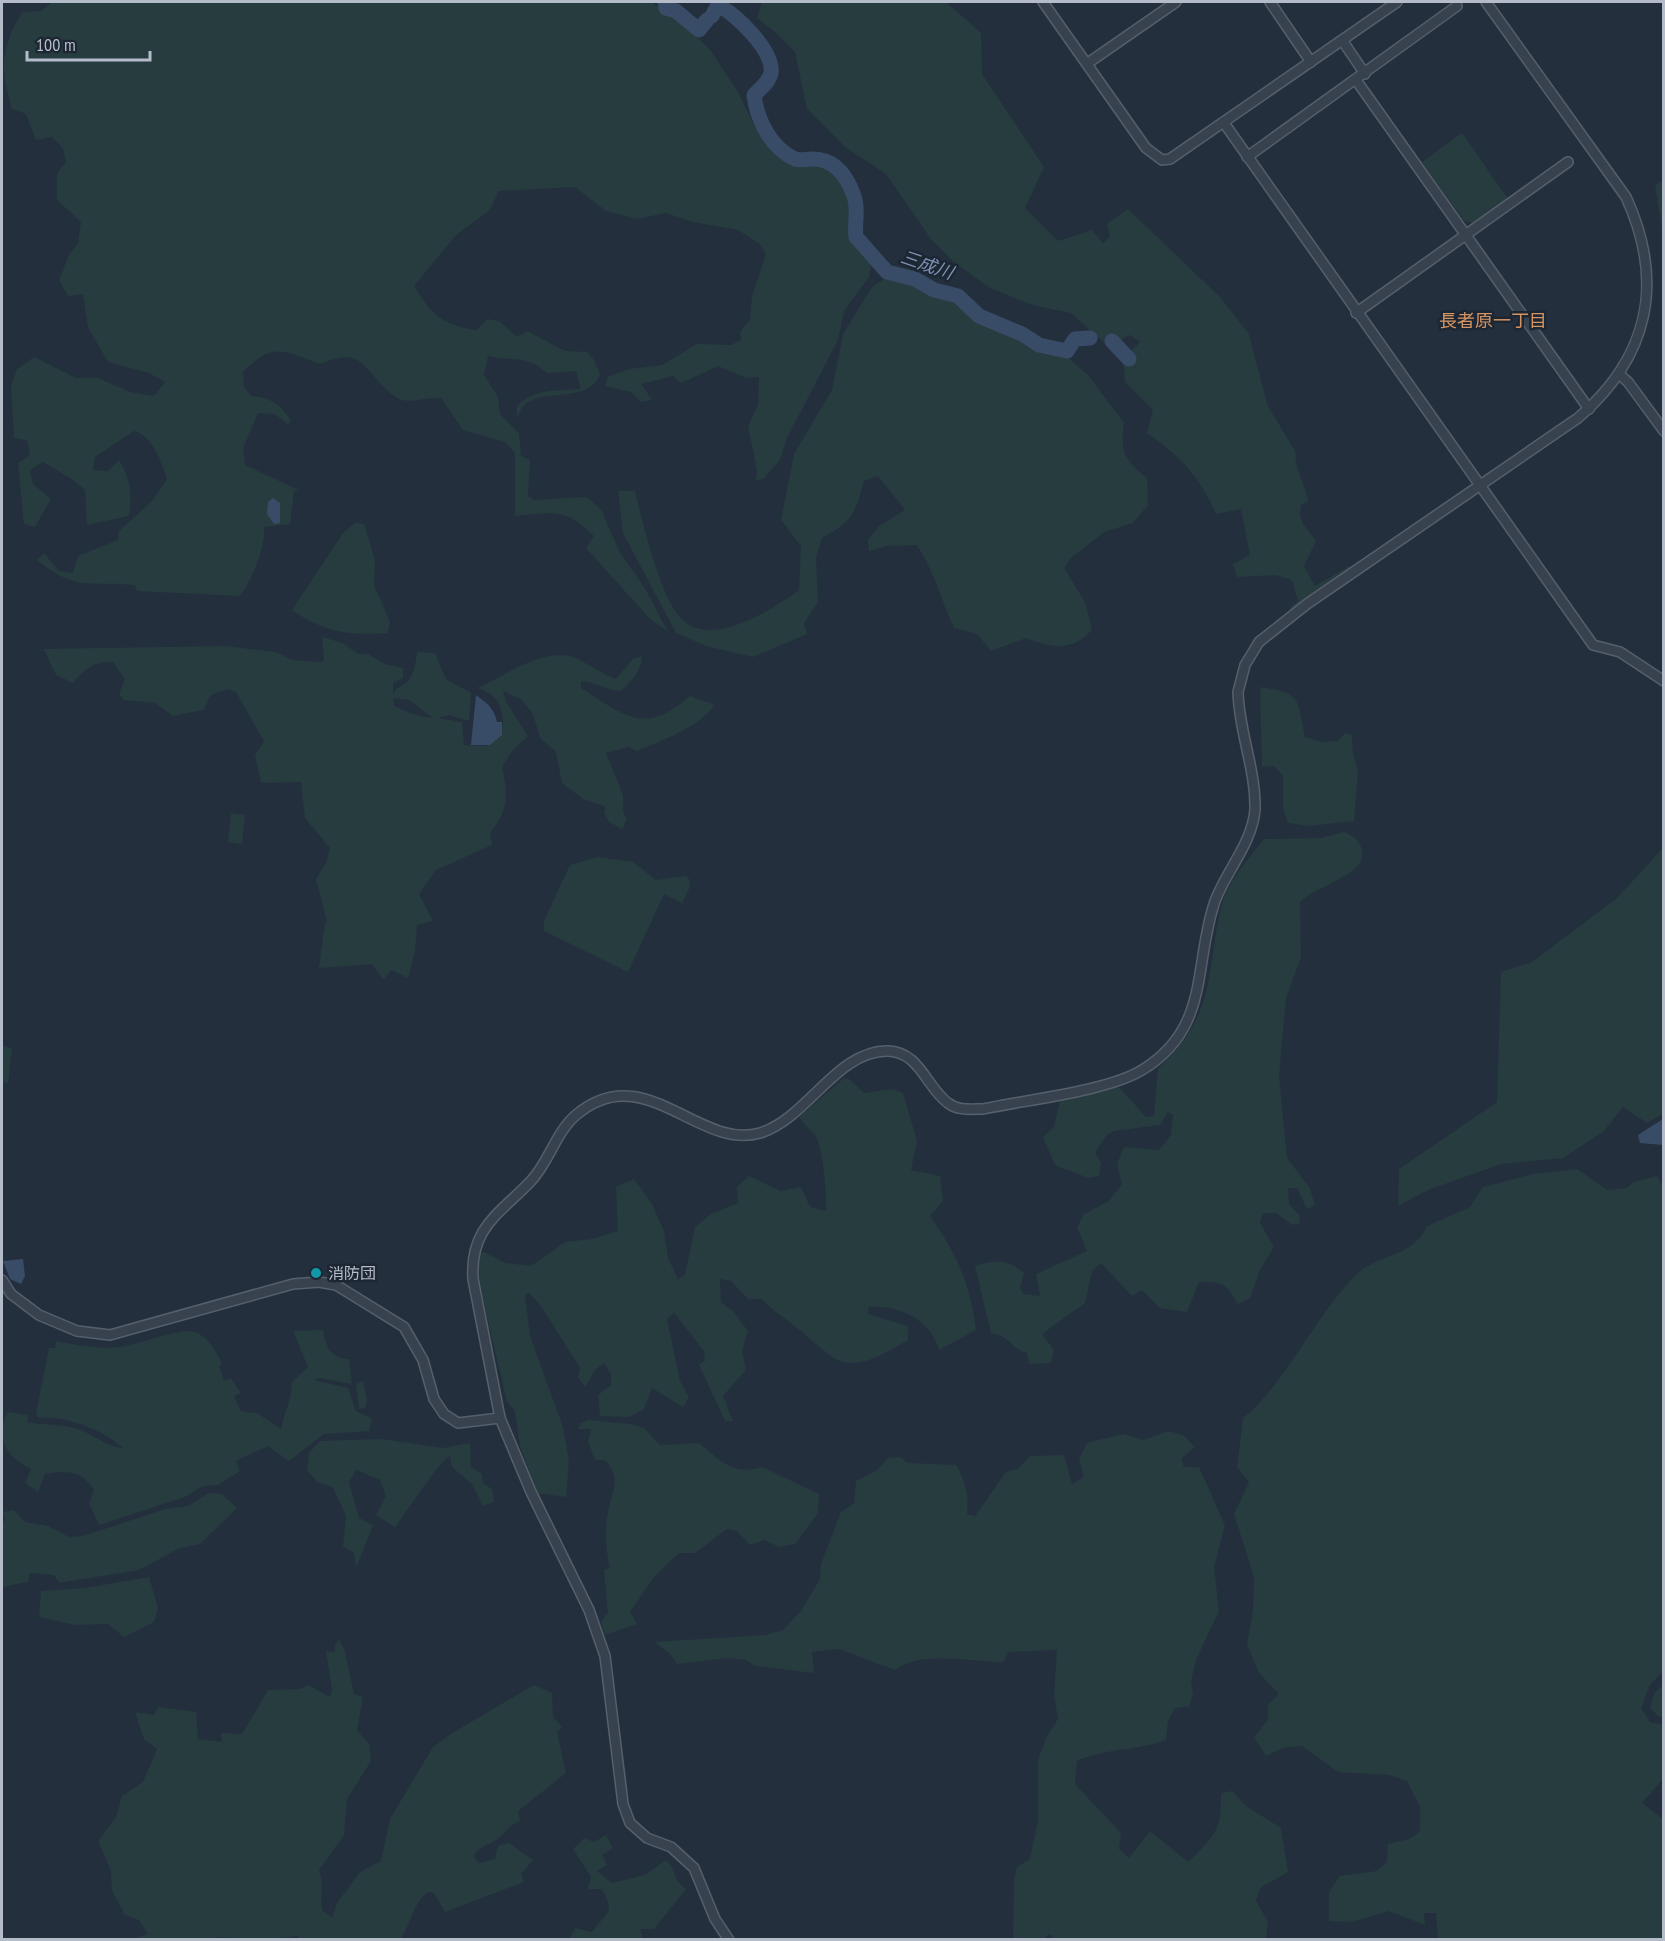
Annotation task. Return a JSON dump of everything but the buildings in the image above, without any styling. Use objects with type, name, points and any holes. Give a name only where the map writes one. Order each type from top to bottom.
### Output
[{"type":"street","points":[[1043,2],[1146,148],[1162,160],[1170,159],[1224,123],[1397,2]]},
{"type":"street","points":[[1088,63],[1176,2]]},
{"type":"street","points":[[1270,2],[1311,62]]},
{"type":"street","points":[[729,1940],[715,1919],[694,1868],[671,1847],[647,1838],[630,1822],[623,1804],[611,1691],[600,1640],[590,1610],[531,1492],[500,1418],[473,1279],[475,1245],[489,1220],[537,1175],[574,1117],[599,1100],[620,1096],[645,1098],[725,1132],[757,1134],[769,1130],[788,1117],[848,1065],[864,1055],[894,1052],[912,1060],[947,1103],[966,1110],[983,1109],[1116,1081],[1141,1071],[1172,1046],[1182,1033],[1197,996],[1215,903],[1254,820],[1254,795],[1238,692],[1239,681],[1252,651],[1259,642],[1307,604],[1483,486],[1589,409],[1605,394],[1634,351],[1648,293],[1646,261],[1640,227],[1626,197],[1486,2]]},
{"type":"street","points":[[1247,157],[1457,6]]},
{"type":"street","points":[[1342,40],[1365,74]]},
{"type":"street","points":[[1356,80],[1589,409]]},
{"type":"street","points":[[1224,123],[1356,313],[1483,486],[1593,645],[1620,652],[1664,681]]},
{"type":"street","points":[[1356,313],[1568,162]]},
{"type":"street","points":[[1619,374],[1664,431]]},
{"type":"street","points":[[2,1280],[11,1294],[39,1315],[77,1332],[110,1335],[293,1284],[319,1282],[336,1285],[404,1327],[423,1359],[434,1399],[444,1414],[458,1423],[500,1418]]},
{"type":"green space","points":[[53,2],[651,2],[682,22],[711,51],[738,92],[756,129],[807,165],[831,168],[852,199],[856,238],[872,259],[869,277],[844,311],[838,340],[786,440],[780,460],[763,479],[756,480],[757,470],[748,426],[758,405],[759,377],[746,378],[718,366],[681,383],[673,376],[641,384],[652,400],[641,402],[631,392],[605,386],[608,377],[629,369],[662,365],[697,344],[731,345],[741,340],[740,332],[750,319],[752,296],[766,254],[760,244],[738,230],[693,222],[666,213],[637,219],[606,211],[575,187],[499,191],[489,211],[456,235],[414,286],[433,312],[447,322],[477,330],[487,319],[499,321],[517,337],[527,331],[565,351],[587,352],[594,360],[600,374],[586,389],[576,393],[533,400],[524,405],[517,417],[517,406],[532,396],[539,393],[581,389],[576,371],[547,373],[526,361],[488,356],[484,375],[498,397],[500,414],[519,433],[521,456],[530,460],[528,496],[534,500],[586,497],[601,509],[620,553],[646,590],[668,632],[650,619],[586,548],[594,536],[584,527],[558,514],[515,516],[515,453],[505,442],[463,430],[441,398],[401,400],[385,388],[363,364],[347,357],[335,358],[320,364],[297,355],[271,352],[253,362],[243,372],[244,387],[251,396],[274,402],[290,419],[289,425],[275,414],[258,413],[243,448],[245,465],[299,490],[294,492],[290,524],[264,527],[263,544],[257,563],[240,596],[137,591],[135,585],[84,583],[62,577],[37,560],[44,553],[59,571],[73,573],[78,556],[118,540],[119,531],[151,502],[167,479],[151,444],[134,431],[95,457],[93,470],[108,471],[119,460],[130,487],[129,516],[87,525],[85,490],[72,479],[43,462],[30,470],[33,484],[51,499],[35,527],[24,524],[18,463],[30,455],[27,440],[14,438],[11,385],[17,369],[34,357],[76,378],[98,378],[130,392],[154,396],[165,382],[149,373],[108,362],[88,327],[83,294],[68,296],[59,280],[69,255],[78,243],[81,222],[57,200],[57,173],[66,162],[63,149],[52,137],[36,140],[26,114],[12,109],[4,70],[9,37],[22,12],[41,11]]},
{"type":"green space","points":[[762,2],[946,2],[981,33],[982,74],[1044,167],[1025,208],[1058,241],[1092,230],[1103,243],[1110,237],[1107,224],[1128,209],[1220,297],[1249,334],[1267,404],[1296,453],[1296,464],[1308,501],[1301,505],[1300,515],[1303,524],[1316,541],[1304,566],[1315,586],[1349,566],[1354,568],[1290,611],[1290,607],[1298,601],[1292,580],[1276,575],[1237,577],[1233,564],[1250,555],[1241,509],[1216,514],[1203,489],[1188,468],[1147,433],[1153,410],[1125,382],[1123,359],[1140,342],[1130,335],[1108,346],[1071,313],[1032,305],[988,287],[953,261],[931,239],[886,174],[845,147],[807,109],[795,52],[757,18]]},
{"type":"green space","points":[[1462,133],[1508,199],[1475,223],[1464,221],[1422,162]]},
{"type":"green space","points":[[1663,180],[1663,232],[1655,186]]},
{"type":"green space","points":[[889,276],[909,276],[964,296],[1026,346],[1065,355],[1088,375],[1124,423],[1123,448],[1133,466],[1147,478],[1148,505],[1133,523],[1104,532],[1071,558],[1064,568],[1085,602],[1092,630],[1077,642],[1069,645],[1053,646],[1026,638],[991,651],[977,634],[954,628],[933,575],[917,545],[887,546],[869,551],[868,540],[878,527],[905,510],[878,476],[864,481],[855,509],[847,521],[822,538],[816,558],[818,602],[804,623],[807,634],[753,657],[706,646],[676,633],[623,533],[618,491],[635,491],[652,556],[665,591],[679,616],[691,626],[706,630],[723,629],[740,624],[799,590],[801,546],[781,520],[794,454],[832,390],[843,334],[872,287]]},
{"type":"green space","points":[[355,523],[364,524],[375,560],[374,585],[390,622],[388,633],[361,634],[337,631],[315,623],[292,610],[343,533]]},
{"type":"green space","points":[[322,637],[343,643],[358,654],[368,654],[385,664],[403,668],[403,678],[393,683],[393,694],[410,678],[417,652],[435,653],[446,679],[471,693],[469,721],[449,715],[437,718],[462,722],[464,745],[486,746],[501,736],[503,720],[500,706],[492,695],[477,688],[522,665],[546,656],[570,656],[616,679],[633,659],[642,656],[638,671],[621,691],[581,681],[581,688],[610,707],[635,718],[660,716],[690,696],[715,705],[699,721],[669,738],[637,751],[628,747],[606,753],[623,795],[623,812],[627,819],[622,829],[609,822],[604,813],[606,807],[583,799],[562,783],[556,752],[540,738],[533,714],[521,699],[503,691],[506,702],[528,736],[512,751],[502,767],[506,794],[504,810],[490,833],[492,845],[436,870],[419,894],[433,921],[417,925],[415,951],[408,978],[391,970],[384,980],[372,964],[319,968],[327,922],[316,879],[326,863],[330,848],[305,818],[301,782],[261,783],[255,755],[264,741],[236,692],[227,689],[211,695],[203,710],[173,716],[155,703],[124,700],[119,694],[125,679],[113,662],[90,667],[73,683],[56,675],[44,649],[225,646],[276,652],[292,660],[321,662],[324,659]],"holes":[[[393,698],[409,700],[433,718],[415,715],[394,706]]]},
{"type":"green space","points":[[1260,687],[1291,695],[1298,706],[1305,737],[1321,742],[1338,741],[1345,733],[1352,735],[1353,754],[1358,771],[1354,821],[1309,826],[1288,823],[1283,807],[1283,776],[1274,766],[1262,767]]},
{"type":"green space","points":[[231,813],[245,815],[242,844],[228,842]]},
{"type":"green space","points":[[1344,832],[1354,837],[1361,847],[1361,859],[1357,867],[1300,902],[1301,957],[1286,998],[1279,1076],[1287,1158],[1309,1187],[1315,1205],[1307,1209],[1297,1188],[1288,1188],[1289,1204],[1299,1215],[1300,1223],[1292,1225],[1276,1213],[1263,1213],[1260,1223],[1274,1247],[1260,1270],[1250,1298],[1238,1304],[1223,1285],[1214,1282],[1199,1282],[1187,1312],[1160,1308],[1142,1290],[1132,1296],[1101,1263],[1092,1271],[1085,1303],[1042,1334],[1054,1350],[1051,1363],[1029,1364],[1027,1353],[1003,1337],[991,1333],[975,1266],[989,1262],[1012,1265],[1024,1273],[1020,1288],[1024,1294],[1040,1296],[1036,1274],[1087,1251],[1077,1227],[1084,1214],[1109,1201],[1122,1184],[1117,1164],[1124,1147],[1159,1150],[1171,1135],[1173,1115],[1168,1112],[1160,1125],[1114,1131],[1106,1136],[1095,1152],[1101,1163],[1099,1176],[1088,1178],[1055,1165],[1043,1137],[1054,1127],[1060,1100],[1118,1086],[1146,1117],[1154,1116],[1158,1069],[1187,1035],[1201,1008],[1209,978],[1219,916],[1226,893],[1236,876],[1264,839],[1321,838]]},
{"type":"green space","points":[[1663,848],[1663,1114],[1647,1123],[1623,1107],[1604,1131],[1563,1158],[1501,1164],[1428,1190],[1398,1206],[1399,1169],[1497,1102],[1501,972],[1532,962],[1617,898]]},
{"type":"green space","points":[[597,857],[633,862],[656,880],[686,876],[690,880],[689,889],[682,903],[664,894],[628,972],[544,931],[544,921],[570,865]]},
{"type":"green space","points":[[2,1046],[12,1048],[8,1083],[2,1082]]},
{"type":"green space","points":[[848,1078],[864,1093],[893,1089],[903,1093],[917,1141],[911,1170],[940,1176],[943,1201],[930,1216],[948,1243],[961,1270],[970,1298],[976,1330],[939,1350],[929,1330],[913,1316],[892,1309],[869,1307],[868,1314],[908,1326],[908,1340],[872,1359],[862,1362],[843,1362],[826,1352],[762,1299],[748,1299],[731,1281],[720,1279],[721,1302],[733,1311],[748,1331],[742,1351],[746,1370],[723,1396],[733,1421],[725,1421],[699,1365],[705,1361],[704,1351],[674,1313],[667,1319],[680,1381],[689,1397],[683,1407],[652,1388],[644,1409],[629,1417],[600,1416],[598,1395],[611,1385],[611,1374],[604,1363],[595,1370],[585,1387],[578,1377],[580,1368],[541,1306],[528,1292],[525,1296],[530,1336],[563,1427],[569,1461],[566,1497],[537,1493],[520,1446],[515,1411],[507,1402],[473,1256],[484,1252],[505,1263],[531,1266],[565,1242],[592,1239],[618,1231],[616,1187],[634,1179],[652,1204],[664,1231],[668,1258],[678,1279],[685,1275],[695,1227],[711,1214],[738,1203],[737,1187],[749,1176],[780,1191],[801,1187],[810,1207],[826,1211],[824,1172],[818,1141],[799,1117],[843,1079]]},
{"type":"green space","points":[[1577,1169],[1607,1190],[1627,1188],[1633,1182],[1657,1176],[1662,1184],[1664,1670],[1650,1685],[1641,1708],[1650,1722],[1663,1725],[1663,1779],[1642,1803],[1663,1819],[1663,1939],[1438,1939],[1436,1913],[1424,1913],[1425,1925],[1389,1911],[1352,1922],[1329,1921],[1329,1892],[1340,1876],[1377,1871],[1387,1862],[1388,1844],[1409,1839],[1420,1831],[1420,1807],[1407,1781],[1389,1775],[1338,1772],[1302,1746],[1283,1748],[1266,1756],[1254,1737],[1268,1720],[1268,1705],[1279,1694],[1259,1673],[1247,1645],[1253,1610],[1254,1577],[1234,1514],[1249,1482],[1237,1467],[1243,1418],[1260,1402],[1288,1367],[1341,1291],[1366,1267],[1414,1244],[1427,1226],[1470,1207],[1483,1187],[1534,1174]]},
{"type":"green space","points":[[323,1330],[326,1342],[333,1354],[349,1359],[352,1384],[319,1378],[314,1380],[348,1388],[356,1411],[372,1419],[369,1431],[324,1434],[289,1461],[268,1446],[236,1461],[240,1471],[218,1485],[203,1486],[185,1497],[99,1525],[89,1503],[94,1490],[84,1478],[67,1472],[45,1474],[38,1492],[25,1483],[31,1469],[13,1457],[3,1440],[2,1425],[7,1412],[28,1415],[27,1422],[65,1426],[84,1431],[110,1445],[123,1448],[105,1435],[83,1425],[61,1419],[39,1418],[36,1414],[49,1348],[55,1348],[56,1341],[91,1347],[117,1347],[188,1331],[200,1334],[214,1349],[222,1363],[219,1366],[224,1381],[231,1378],[241,1393],[234,1396],[241,1411],[257,1413],[281,1429],[292,1382],[308,1367],[293,1331]]},
{"type":"green space","points":[[363,1381],[367,1400],[365,1408],[359,1409],[356,1384]]},
{"type":"green space","points":[[588,1420],[630,1424],[644,1428],[660,1445],[699,1443],[735,1468],[762,1467],[819,1494],[818,1513],[795,1544],[779,1547],[764,1540],[750,1545],[737,1531],[727,1529],[695,1553],[679,1553],[654,1577],[630,1612],[637,1624],[605,1635],[601,1622],[608,1613],[604,1570],[610,1568],[606,1526],[614,1479],[613,1472],[605,1460],[595,1460],[588,1442],[591,1429],[578,1429],[581,1423]]},
{"type":"green space","points":[[1168,1431],[1183,1435],[1195,1447],[1181,1459],[1184,1467],[1199,1467],[1225,1525],[1214,1567],[1219,1611],[1196,1660],[1191,1681],[1193,1695],[1189,1706],[1175,1708],[1168,1721],[1166,1740],[1077,1761],[1075,1784],[1121,1833],[1119,1849],[1129,1858],[1150,1831],[1188,1862],[1215,1832],[1220,1816],[1221,1793],[1232,1791],[1246,1806],[1281,1828],[1288,1872],[1260,1888],[1256,1901],[1268,1922],[1266,1939],[1056,1940],[1049,1934],[1044,1939],[1013,1939],[1014,1882],[1017,1867],[1030,1859],[1038,1821],[1038,1760],[1047,1736],[1058,1719],[1054,1695],[1057,1650],[1008,1652],[1003,1662],[947,1658],[918,1660],[895,1670],[839,1649],[812,1652],[814,1673],[755,1666],[746,1660],[728,1658],[677,1664],[671,1655],[655,1642],[765,1635],[783,1630],[801,1611],[820,1579],[821,1564],[841,1512],[854,1503],[856,1481],[876,1471],[888,1458],[900,1457],[908,1463],[956,1465],[966,1489],[967,1514],[975,1516],[1006,1472],[1018,1469],[1030,1456],[1064,1455],[1072,1484],[1084,1477],[1079,1459],[1087,1443],[1123,1434],[1144,1440]]},
{"type":"green space","points":[[381,1439],[443,1448],[470,1443],[471,1467],[482,1474],[483,1483],[492,1489],[494,1502],[483,1506],[472,1484],[452,1467],[450,1456],[431,1477],[395,1527],[376,1515],[386,1496],[380,1480],[356,1470],[349,1482],[359,1518],[373,1525],[356,1568],[354,1553],[343,1547],[346,1516],[333,1487],[317,1482],[307,1470],[309,1453],[320,1441]]},
{"type":"green space","points":[[209,1493],[222,1494],[237,1508],[200,1544],[180,1548],[139,1570],[59,1583],[54,1575],[30,1573],[28,1582],[2,1587],[2,1523],[5,1520],[3,1512],[14,1510],[25,1522],[48,1526],[69,1537],[83,1536],[165,1509],[188,1506]]},
{"type":"green space","points":[[149,1577],[158,1608],[154,1622],[124,1637],[108,1624],[75,1625],[39,1617],[41,1591],[85,1588]]},
{"type":"green space","points":[[339,1639],[345,1652],[354,1694],[363,1697],[357,1730],[369,1744],[371,1761],[347,1799],[344,1835],[319,1870],[322,1910],[332,1918],[337,1903],[360,1872],[381,1861],[390,1819],[433,1747],[534,1685],[552,1693],[553,1717],[562,1727],[557,1732],[566,1773],[518,1811],[520,1821],[497,1839],[479,1849],[473,1856],[479,1863],[495,1859],[498,1846],[509,1843],[533,1860],[521,1874],[524,1882],[445,1912],[434,1893],[428,1892],[415,1908],[400,1939],[301,1940],[297,1936],[216,1937],[213,1940],[133,1939],[148,1934],[139,1920],[125,1915],[112,1891],[111,1871],[98,1841],[116,1817],[122,1796],[143,1782],[157,1749],[144,1739],[135,1712],[154,1715],[158,1707],[196,1712],[198,1739],[222,1742],[221,1733],[242,1734],[268,1690],[300,1689],[308,1685],[330,1697],[332,1690],[326,1651],[335,1652],[335,1645]]},
{"type":"green space","points":[[1663,1685],[1663,1717],[1658,1716],[1650,1708],[1655,1692]]},
{"type":"green space","points":[[606,1835],[613,1848],[602,1855],[607,1865],[597,1871],[612,1883],[645,1875],[666,1860],[686,1889],[654,1929],[640,1929],[643,1939],[569,1939],[575,1928],[592,1932],[609,1911],[608,1901],[602,1889],[588,1889],[591,1877],[573,1849],[584,1838],[594,1842]]},
{"type":"water","points":[[273,498],[280,503],[280,523],[274,524],[267,514],[268,502]]},
{"type":"water","points":[[476,695],[490,706],[497,722],[502,722],[502,735],[490,745],[471,745]]},
{"type":"water","points":[[1663,1119],[1663,1145],[1640,1143],[1638,1135]]},
{"type":"water","points":[[23,1259],[25,1276],[21,1284],[10,1279],[3,1261]]},
{"type":"waterway","name":"三成川","points":[[665,2],[666,8],[676,11],[699,30],[707,20]]},
{"type":"waterway","name":"三成川","points":[[712,16],[718,5],[743,25],[767,54],[771,73],[754,95],[762,123],[772,141],[786,154],[799,160],[813,159],[828,162],[839,170],[848,182],[855,201],[856,237],[887,272],[915,279],[934,290],[958,296],[979,316],[1022,334],[1039,345],[1067,351],[1075,339],[1090,338]]},
{"type":"waterway","name":"三成川","points":[[1112,341],[1129,359]]},
{"type":"place","name":"消防団","points":[[316,1273]]},
{"type":"district","name":"長者原一丁目","points":[[1493,321]]}]
